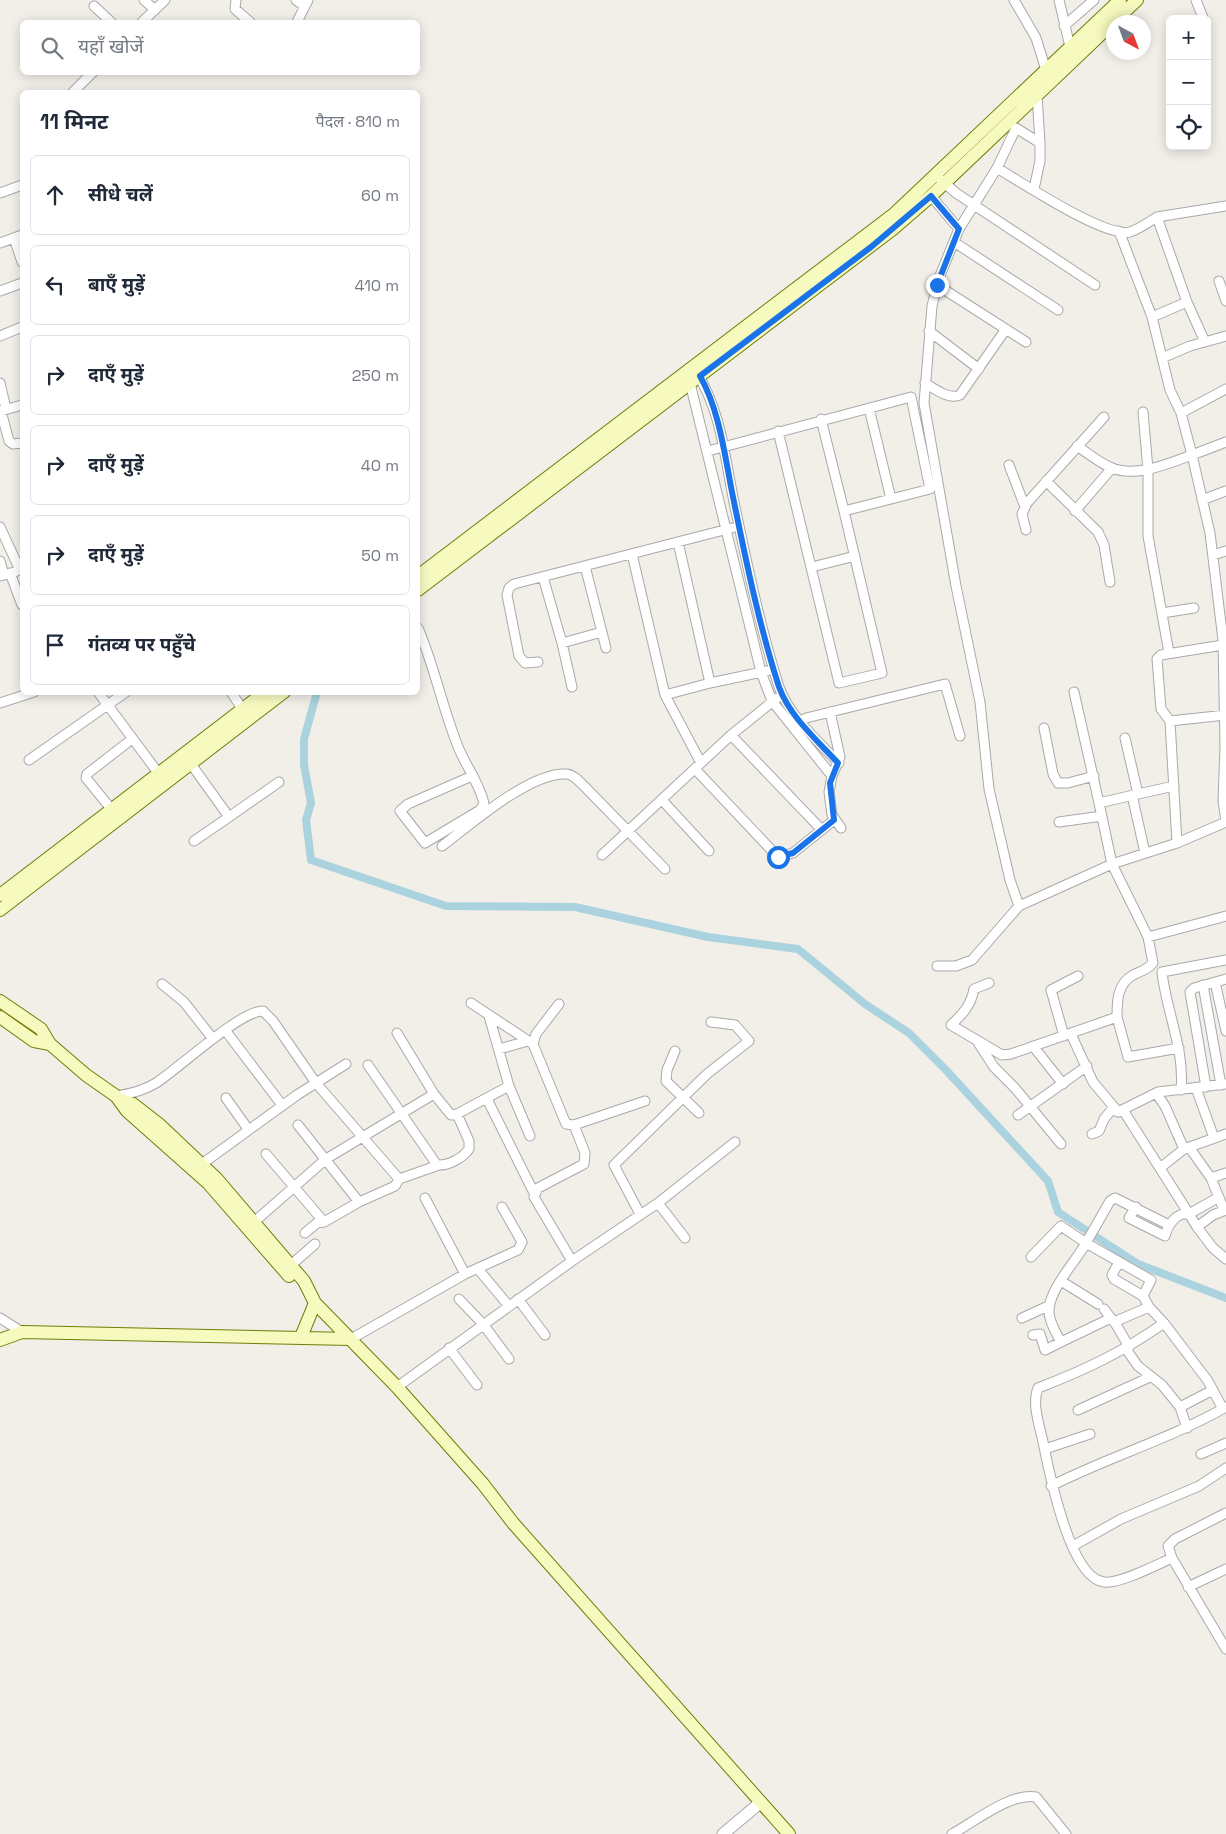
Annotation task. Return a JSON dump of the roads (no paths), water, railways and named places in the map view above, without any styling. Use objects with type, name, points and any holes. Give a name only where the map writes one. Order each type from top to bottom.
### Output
[{"type":"main road","points":[[420,588],[940,179],[1037,94],[1120,0]]},
{"type":"main road","points":[[420,575],[692,375],[871,247],[931,196],[940,179],[1046,70],[1072,53],[1137,0]]},
{"type":"main road","points":[[0,895],[261,695]]},
{"type":"main road","points":[[0,910],[280,695]]},
{"type":"main road","points":[[0,1000],[41,1029],[50,1044],[86,1075],[118,1098],[133,1104],[160,1125],[202,1164],[254,1222],[304,1281],[313,1299],[301,1337]]},
{"type":"main road","points":[[0,1017],[34,1041],[50,1044]]},
{"type":"main road","points":[[118,1098],[127,1111],[208,1183],[291,1278],[397,1387],[483,1484],[513,1523],[789,1834]]},
{"type":"main road","points":[[0,1340],[22,1332],[351,1339]]},
{"type":"street","points":[[144,0],[155,10]]},
{"type":"street","points":[[144,20],[165,0]]},
{"type":"street","points":[[236,0],[236,9],[248,20]]},
{"type":"street","points":[[296,0],[306,3],[297,20]]},
{"type":"street","points":[[1014,0],[1036,38],[1046,70]]},
{"type":"street","points":[[1059,0],[1072,53]]},
{"type":"street","points":[[1064,26],[1094,0]]},
{"type":"street","points":[[1196,0],[1202,15]]},
{"type":"street","points":[[94,6],[109,20]]},
{"type":"street","points":[[75,90],[90,75]]},
{"type":"street","points":[[1034,189],[1040,161],[1037,94]]},
{"type":"street","points":[[1019,906],[1010,880],[989,789],[980,702],[956,586],[925,412],[925,383],[929,330],[937,285],[959,229],[997,168],[1016,128],[1040,142]]},
{"type":"street","points":[[997,168],[1085,219],[1119,232],[1129,232],[1157,217],[1226,206]]},
{"type":"street","points":[[940,179],[1095,285]]},
{"type":"street","points":[[0,193],[20,186]]},
{"type":"street","points":[[931,196],[959,229]]},
{"type":"street","points":[[1157,217],[1204,342]]},
{"type":"street","points":[[937,966],[956,966],[972,960],[1019,906],[1112,864],[1177,842],[1226,822],[1223,801],[1225,671],[1222,600],[1182,414],[1170,390],[1152,317],[1119,232]]},
{"type":"street","points":[[0,243],[18,236],[20,249]]},
{"type":"street","points":[[954,242],[1058,310]]},
{"type":"street","points":[[1218,281],[1226,301]]},
{"type":"street","points":[[0,291],[20,284]]},
{"type":"street","points":[[937,285],[1026,342]]},
{"type":"street","points":[[1152,317],[1188,302]]},
{"type":"street","points":[[0,336],[20,328]]},
{"type":"street","points":[[925,383],[955,397],[966,388],[1006,329]]},
{"type":"street","points":[[929,330],[979,369]]},
{"type":"street","points":[[1162,358],[1226,336]]},
{"type":"street","points":[[692,375],[709,395],[723,446],[739,526],[782,696],[800,722],[838,763]]},
{"type":"street","points":[[692,375],[708,451],[761,672],[772,701],[832,776]]},
{"type":"street","points":[[0,383],[2,410],[9,441],[13,444],[20,443]]},
{"type":"street","points":[[1182,414],[1226,389]]},
{"type":"street","points":[[708,451],[821,419],[911,397],[930,488],[844,511]]},
{"type":"street","points":[[2,410],[20,406]]},
{"type":"street","points":[[869,408],[891,499]]},
{"type":"street","points":[[1144,412],[1148,470],[1148,536],[1170,654]]},
{"type":"street","points":[[1024,507],[1104,417]]},
{"type":"street","points":[[778,431],[839,683],[882,673],[821,419]]},
{"type":"street","points":[[1077,446],[1112,468],[1148,470],[1226,442]]},
{"type":"street","points":[[1009,465],[1024,507],[1023,519],[1026,530]]},
{"type":"street","points":[[1075,510],[1112,468]]},
{"type":"street","points":[[1046,481],[1094,526],[1104,545],[1110,582]]},
{"type":"street","points":[[1202,500],[1226,491]]},
{"type":"street","points":[[538,662],[525,663],[519,656],[507,595],[509,588],[514,584],[739,526]]},
{"type":"street","points":[[0,528],[20,568]]},
{"type":"street","points":[[678,542],[710,683]]},
{"type":"street","points":[[1213,555],[1226,551]]},
{"type":"street","points":[[632,554],[665,695],[698,766],[778,857],[793,853],[834,820]]},
{"type":"street","points":[[812,567],[855,556]]},
{"type":"street","points":[[0,561],[5,575],[20,601]]},
{"type":"street","points":[[585,566],[606,648]]},
{"type":"street","points":[[5,575],[20,570]]},
{"type":"street","points":[[543,577],[572,687]]},
{"type":"street","points":[[1162,613],[1194,608]]},
{"type":"street","points":[[562,644],[602,632]]},
{"type":"street","points":[[420,634],[458,747],[482,796],[484,804],[480,810],[425,843],[400,811],[408,804],[472,776]]},
{"type":"street","points":[[1177,842],[1170,721],[1161,709],[1157,659],[1162,655],[1223,644]]},
{"type":"street","points":[[665,695],[710,683],[774,670]]},
{"type":"street","points":[[791,727],[830,712],[945,684],[960,736]]},
{"type":"street","points":[[1074,692],[1112,864],[1148,937],[1153,963],[1147,970],[1131,976],[1123,985],[1116,1000],[1117,1017],[1128,1058],[1179,1048]]},
{"type":"street","points":[[0,703],[25,695]]},
{"type":"street","points":[[100,695],[106,707],[159,774]]},
{"type":"street","points":[[29,760],[122,695]]},
{"type":"street","points":[[233,695],[243,710]]},
{"type":"street","points":[[602,855],[732,734],[772,701],[782,696]]},
{"type":"street","points":[[830,712],[840,750],[829,792],[834,820],[841,828]]},
{"type":"street","points":[[1170,721],[1225,716]]},
{"type":"street","points":[[1044,728],[1053,774],[1058,783],[1068,783],[1094,776]]},
{"type":"street","points":[[732,734],[821,830]]},
{"type":"street","points":[[1125,738],[1145,853]]},
{"type":"street","points":[[112,810],[89,783],[86,778],[87,774],[132,739]]},
{"type":"street","points":[[191,764],[229,817]]},
{"type":"street","points":[[442,846],[504,798],[546,777],[567,774],[573,776],[585,787],[664,869]]},
{"type":"street","points":[[194,841],[279,782]]},
{"type":"street","points":[[1099,804],[1174,786]]},
{"type":"street","points":[[662,800],[709,851]]},
{"type":"street","points":[[1059,822],[1102,816]]},
{"type":"street","points":[[1148,937],[1226,916]]},
{"type":"street","points":[[1182,1090],[1183,1070],[1162,972],[1226,960]]},
{"type":"street","points":[[1078,976],[1051,990],[1067,1035],[1087,1066],[1093,1082],[1119,1109],[1160,1168],[1197,1227],[1213,1248],[1226,1259]]},
{"type":"street","points":[[1206,1087],[1190,996],[1194,988],[1226,979]]},
{"type":"street","points":[[989,982],[974,989],[972,1000],[951,1025],[978,1043],[1002,1055],[1117,1017]]},
{"type":"street","points":[[1215,982],[1223,1000],[1226,1031]]},
{"type":"street","points":[[162,984],[184,1002],[213,1040]]},
{"type":"street","points":[[1092,1134],[1099,1131],[1104,1119],[1119,1109],[1156,1093],[1224,1085],[1203,985]]},
{"type":"street","points":[[471,1003],[530,1043],[566,1124],[574,1126],[645,1101]]},
{"type":"street","points":[[499,1049],[530,1043],[558,1004]]},
{"type":"street","points":[[118,1098],[156,1083],[225,1030],[254,1012],[263,1011],[273,1021],[316,1083],[399,1178]]},
{"type":"street","points":[[490,1016],[509,1086],[530,1136]]},
{"type":"street","points":[[640,1214],[614,1165],[707,1074],[748,1040],[735,1025],[711,1022]]},
{"type":"street","points":[[225,1030],[282,1105]]},
{"type":"street","points":[[397,1033],[434,1094],[451,1115],[457,1114],[487,1099],[509,1086]]},
{"type":"street","points":[[978,1043],[994,1066],[1031,1106],[1061,1144]]},
{"type":"street","points":[[1033,1046],[1062,1084]]},
{"type":"street","points":[[675,1051],[667,1070],[666,1081],[699,1113]]},
{"type":"street","points":[[202,1164],[282,1105],[346,1064]]},
{"type":"street","points":[[368,1065],[403,1114],[434,1163],[439,1165]]},
{"type":"street","points":[[1018,1115],[1087,1066]]},
{"type":"street","points":[[1196,1088],[1214,1138]]},
{"type":"street","points":[[1156,1093],[1187,1148],[1211,1178],[1225,1210],[1197,1227]]},
{"type":"street","points":[[254,1222],[326,1160],[434,1094]]},
{"type":"street","points":[[226,1098],[248,1129]]},
{"type":"street","points":[[487,1099],[547,1222],[572,1261]]},
{"type":"street","points":[[305,1232],[317,1223],[324,1222],[359,1202],[395,1186],[399,1178],[439,1165],[445,1165],[464,1156],[469,1149],[469,1141],[457,1114]]},
{"type":"street","points":[[298,1125],[359,1202]]},
{"type":"street","points":[[534,1193],[538,1188],[584,1164],[585,1153],[574,1126]]},
{"type":"street","points":[[1160,1168],[1187,1148],[1226,1134]]},
{"type":"street","points":[[397,1387],[518,1299],[658,1203],[735,1142]]},
{"type":"street","points":[[266,1154],[292,1188],[324,1222]]},
{"type":"street","points":[[1211,1178],[1226,1173]]},
{"type":"street","points":[[1136,1207],[1129,1218],[1165,1236],[1170,1225],[1180,1216],[1189,1214],[1219,1197]]},
{"type":"street","points":[[425,1198],[466,1274]]},
{"type":"street","points":[[1061,1342],[1049,1317],[1048,1306],[1053,1292],[1087,1241],[1110,1201],[1115,1198],[1170,1225]]},
{"type":"street","points":[[658,1203],[685,1238]]},
{"type":"street","points":[[351,1339],[466,1274],[518,1250],[522,1245],[502,1207]]},
{"type":"street","points":[[1031,1257],[1061,1226],[1152,1280],[1143,1296]]},
{"type":"street","points":[[290,1265],[315,1244]]},
{"type":"street","points":[[1051,1486],[1089,1466],[1187,1428],[1224,1408],[1213,1390],[1164,1323],[1149,1307],[1143,1296],[1114,1279],[1112,1276],[1119,1262]]},
{"type":"street","points":[[478,1269],[509,1306]]},
{"type":"street","points":[[1061,1281],[1101,1307],[1112,1320],[1138,1366],[1162,1385],[1180,1407],[1187,1428]]},
{"type":"street","points":[[459,1299],[483,1324],[509,1359]]},
{"type":"street","points":[[518,1299],[545,1335]]},
{"type":"street","points":[[1022,1318],[1048,1306]]},
{"type":"street","points":[[1033,1336],[1040,1334],[1045,1350],[1112,1320],[1149,1307]]},
{"type":"street","points":[[0,1318],[22,1332]]},
{"type":"street","points":[[1164,1323],[1128,1348],[1088,1369],[1038,1388],[1034,1396],[1051,1486],[1083,1568],[1091,1576],[1104,1582],[1131,1576],[1172,1558]]},
{"type":"street","points":[[449,1348],[477,1385]]},
{"type":"street","points":[[1078,1410],[1150,1377]]},
{"type":"street","points":[[1180,1407],[1213,1390]]},
{"type":"street","points":[[1045,1449],[1090,1434]]},
{"type":"street","points":[[1201,1454],[1226,1443]]},
{"type":"street","points":[[1073,1546],[1121,1519],[1200,1486],[1226,1468]]},
{"type":"street","points":[[1226,1513],[1175,1540],[1168,1546],[1172,1558],[1188,1587],[1226,1649]]},
{"type":"street","points":[[1188,1587],[1226,1569]]},
{"type":"street","points":[[952,1834],[1004,1804],[1025,1795],[1036,1797],[1066,1834]]},
{"type":"street","points":[[723,1834],[761,1802]]},
{"type":"waterway","points":[[316,695],[304,739],[304,765],[311,803],[306,820],[311,860],[446,906],[575,907],[708,937],[798,949],[865,1004],[909,1033],[945,1069],[1048,1181],[1058,1212],[1138,1264],[1226,1298]]}]
